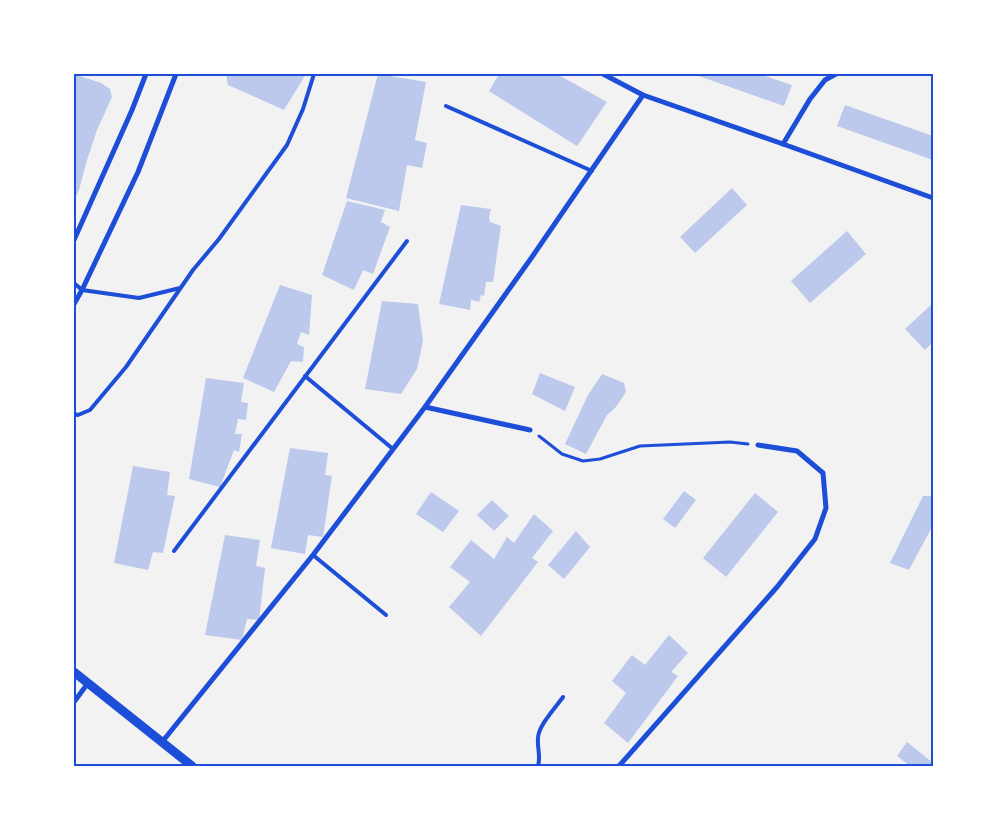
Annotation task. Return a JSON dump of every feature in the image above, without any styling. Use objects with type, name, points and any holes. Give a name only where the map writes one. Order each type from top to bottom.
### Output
[{"type":"street","points":[[74,240],[146,74]]},
{"type":"street","points":[[74,304],[138,172],[176,74]]},
{"type":"street","points":[[603,74],[643,95],[933,198]]},
{"type":"street","points":[[782,144],[810,99],[825,80],[836,74]]},
{"type":"street","points":[[162,742],[313,555],[425,407],[592,172],[643,95]]},
{"type":"street","points":[[425,407],[530,430]]},
{"type":"street","points":[[619,766],[777,587],[815,539],[826,508],[823,473],[797,451],[758,445]]},
{"type":"street","points":[[74,672],[192,766]]},
{"type":"street","points":[[74,702],[88,683]]},
{"type":"lane","points":[[74,414],[78,415],[90,410],[126,367],[181,288],[287,145],[304,109],[314,74]]},
{"type":"lane","points":[[446,106],[592,172]]},
{"type":"lane","points":[[174,552],[407,241]]},
{"type":"lane","points":[[74,283],[82,290],[139,298],[181,288]]},
{"type":"lane","points":[[305,376],[393,448]]},
{"type":"lane","points":[[313,555],[386,615]]},
{"type":"lane","points":[[538,766],[540,759],[538,738],[540,730],[563,697]]},
{"type":"path","points":[[530,430],[562,454],[583,462],[600,460],[640,446],[730,442],[758,445]]},
{"type":"building","points":[[74,74],[101,83],[110,89],[112,97],[97,130],[79,190],[74,200]]},
{"type":"building","points":[[226,74],[306,74],[284,110],[228,85]]},
{"type":"building","points":[[378,74],[426,82],[415,140],[427,143],[422,168],[407,165],[399,211],[346,198]]},
{"type":"building","points":[[499,74],[557,74],[607,102],[577,146],[489,91]]},
{"type":"building","points":[[693,74],[759,74],[792,85],[784,106]]},
{"type":"building","points":[[845,105],[933,136],[933,160],[837,126]]},
{"type":"building","points":[[732,188],[747,205],[695,253],[680,237]]},
{"type":"building","points":[[347,201],[385,210],[381,222],[390,227],[373,274],[363,270],[354,290],[322,275]]},
{"type":"building","points":[[461,205],[491,209],[490,222],[501,226],[493,282],[486,282],[484,296],[481,295],[479,302],[471,300],[470,310],[439,304]]},
{"type":"building","points":[[847,231],[866,254],[810,303],[791,281]]},
{"type":"building","points":[[280,285],[312,295],[309,335],[301,332],[297,344],[304,347],[303,362],[291,361],[274,392],[243,378]]},
{"type":"building","points":[[382,301],[418,304],[423,341],[417,369],[401,394],[365,389]]},
{"type":"building","points":[[933,303],[933,342],[925,350],[905,329]]},
{"type":"building","points":[[540,373],[575,387],[565,411],[532,394]]},
{"type":"building","points":[[602,374],[624,383],[626,392],[615,408],[607,415],[586,454],[565,444],[588,395]]},
{"type":"building","points":[[206,378],[244,383],[241,402],[248,403],[246,420],[238,419],[235,434],[242,434],[239,452],[234,450],[220,487],[189,479]]},
{"type":"building","points":[[290,448],[328,453],[325,475],[332,476],[323,537],[308,535],[305,554],[271,548]]},
{"type":"building","points":[[133,466],[170,472],[167,495],[175,496],[163,553],[153,552],[148,570],[114,563]]},
{"type":"building","points":[[684,491],[696,500],[675,528],[663,519]]},
{"type":"building","points":[[431,492],[459,511],[443,532],[416,514]]},
{"type":"building","points":[[755,493],[778,512],[726,577],[703,558]]},
{"type":"building","points":[[923,496],[933,496],[933,525],[909,570],[890,563]]},
{"type":"building","points":[[492,500],[509,516],[494,531],[477,515]]},
{"type":"building","points":[[534,514],[553,531],[532,558],[538,562],[481,636],[449,607],[470,582],[450,567],[471,540],[494,559],[507,537],[514,543]]},
{"type":"building","points":[[576,531],[590,547],[564,579],[548,565]]},
{"type":"building","points":[[225,535],[260,540],[256,566],[265,568],[259,620],[247,619],[242,640],[205,635]]},
{"type":"building","points":[[669,635],[688,653],[671,672],[678,676],[628,743],[604,723],[626,693],[612,681],[632,655],[645,665]]},
{"type":"building","points":[[907,742],[933,763],[933,766],[910,766],[897,756]]}]
